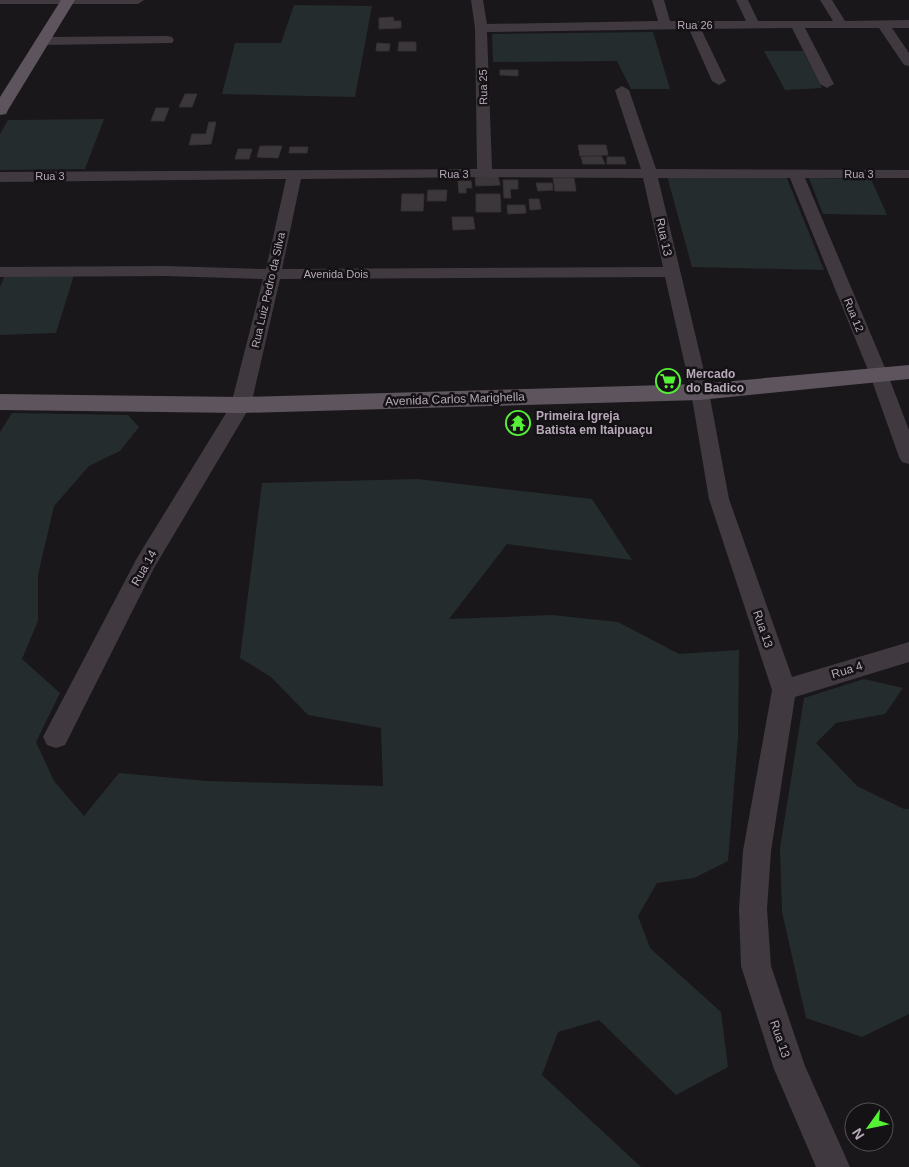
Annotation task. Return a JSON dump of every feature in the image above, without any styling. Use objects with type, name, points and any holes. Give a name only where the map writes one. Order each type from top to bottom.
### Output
[{"type":"main road","points":[[0,110],[68,0]]},
{"type":"main road","name":"Avenida Carlos Marighella","points":[[0,402],[241,405],[700,392],[909,372]]},
{"type":"street","points":[[0,0],[138,0]]},
{"type":"street","name":"Rua 25","points":[[477,0],[481,28],[485,173]]},
{"type":"street","points":[[658,0],[665,25]]},
{"type":"street","points":[[742,0],[754,25]]},
{"type":"street","points":[[826,0],[841,24]]},
{"type":"street","points":[[883,24],[909,62]]},
{"type":"street","name":"Rua 26","points":[[481,28],[909,24]]},
{"type":"street","points":[[797,25],[827,84]]},
{"type":"street","points":[[694,26],[719,81]]},
{"type":"street","points":[[43,41],[168,40]]},
{"type":"street","name":"Rua 13","points":[[622,90],[650,174],[700,392],[720,499],[784,690],[757,851],[752,909],[756,966],[790,1069],[833,1167]]},
{"type":"street","name":"Rua 3","points":[[0,177],[485,173],[909,174]]},
{"type":"street","name":"Rua 12","points":[[796,174],[879,374],[909,458]]},
{"type":"street","name":"Rua Luiz Pedro da Silva","points":[[241,405],[294,175]]},
{"type":"street","name":"Avenida Dois","points":[[0,260],[274,268]]},
{"type":"street","name":"Avenida Dois","points":[[0,272],[274,268],[670,266]]},
{"type":"street","name":"Rua 14","points":[[56,737],[145,564],[241,405]]},
{"type":"street","name":"Rua 4","points":[[784,690],[909,652]]},
{"type":"shaded area","points":[[294,5],[372,6],[355,97],[222,94],[235,43],[281,43]]},
{"type":"shaded area","points":[[653,32],[670,89],[631,89],[617,61],[493,62],[492,34]]},
{"type":"shaded area","points":[[764,51],[803,51],[822,88],[785,90]]},
{"type":"shaded area","points":[[104,119],[85,169],[0,170],[0,134],[8,120]]},
{"type":"shaded area","points":[[667,176],[786,176],[824,270],[692,267]]},
{"type":"shaded area","points":[[809,178],[871,179],[887,215],[823,214]]},
{"type":"shaded area","points":[[74,275],[56,333],[0,335],[0,287],[4,277]]},
{"type":"shaded area","points":[[12,413],[128,415],[139,427],[120,451],[89,466],[54,506],[38,575],[38,621],[22,659],[60,693],[36,742],[54,781],[84,816],[119,773],[207,781],[383,786],[381,728],[308,715],[271,677],[240,658],[262,483],[417,479],[592,499],[632,560],[507,544],[449,619],[552,615],[618,622],[679,654],[739,650],[738,737],[728,861],[694,878],[657,883],[638,916],[650,948],[721,1012],[728,1067],[676,1095],[599,1020],[558,1032],[542,1075],[641,1167],[0,1167],[0,432]]},
{"type":"shaded area","points":[[864,679],[903,688],[885,714],[836,723],[816,743],[857,786],[904,809],[909,809],[909,1014],[862,1037],[806,1018],[782,912],[780,848],[804,698]]},
{"type":"building","points":[[393,17],[394,21],[401,21],[401,28],[379,29],[379,18]]},
{"type":"building","points":[[399,42],[416,42],[416,51],[398,51]]},
{"type":"building","points":[[377,43],[390,44],[389,51],[376,51]]},
{"type":"building","points":[[500,70],[518,70],[518,76],[500,75]]},
{"type":"building","points":[[185,94],[197,94],[192,107],[179,107]]},
{"type":"building","points":[[156,108],[169,108],[164,121],[151,121]]},
{"type":"building","points":[[209,122],[216,122],[211,144],[189,145],[192,134],[206,134]]},
{"type":"building","points":[[578,145],[606,145],[608,155],[580,156]]},
{"type":"building","points":[[260,146],[282,146],[278,158],[257,157]]},
{"type":"building","points":[[290,147],[308,147],[307,153],[289,153]]},
{"type":"building","points":[[238,149],[252,149],[249,159],[235,159]]},
{"type":"building","points":[[601,156],[605,164],[583,164],[581,157]]},
{"type":"building","points":[[607,157],[624,157],[626,164],[607,164]]},
{"type":"building","points":[[498,176],[500,185],[476,186],[475,177]]},
{"type":"building","points":[[553,178],[574,178],[576,191],[555,191]]},
{"type":"building","points":[[503,180],[518,180],[518,189],[510,189],[511,198],[504,198]]},
{"type":"building","points":[[458,181],[471,181],[472,188],[466,188],[466,193],[459,193]]},
{"type":"building","points":[[536,183],[552,183],[553,190],[538,191]]},
{"type":"building","points":[[428,190],[447,190],[446,201],[427,201]]},
{"type":"building","points":[[402,194],[424,194],[423,211],[401,211]]},
{"type":"building","points":[[476,194],[500,194],[501,212],[476,212]]},
{"type":"building","points":[[529,199],[539,199],[541,209],[530,210]]},
{"type":"building","points":[[507,205],[525,205],[526,213],[508,214]]},
{"type":"building","points":[[452,217],[473,217],[475,229],[453,230]]},
{"type":"place","name":"Mercado do Badico","points":[[668,381]]},
{"type":"place","name":"Primeira Igreja Batista em Itaipuaçu","points":[[518,423]]}]
